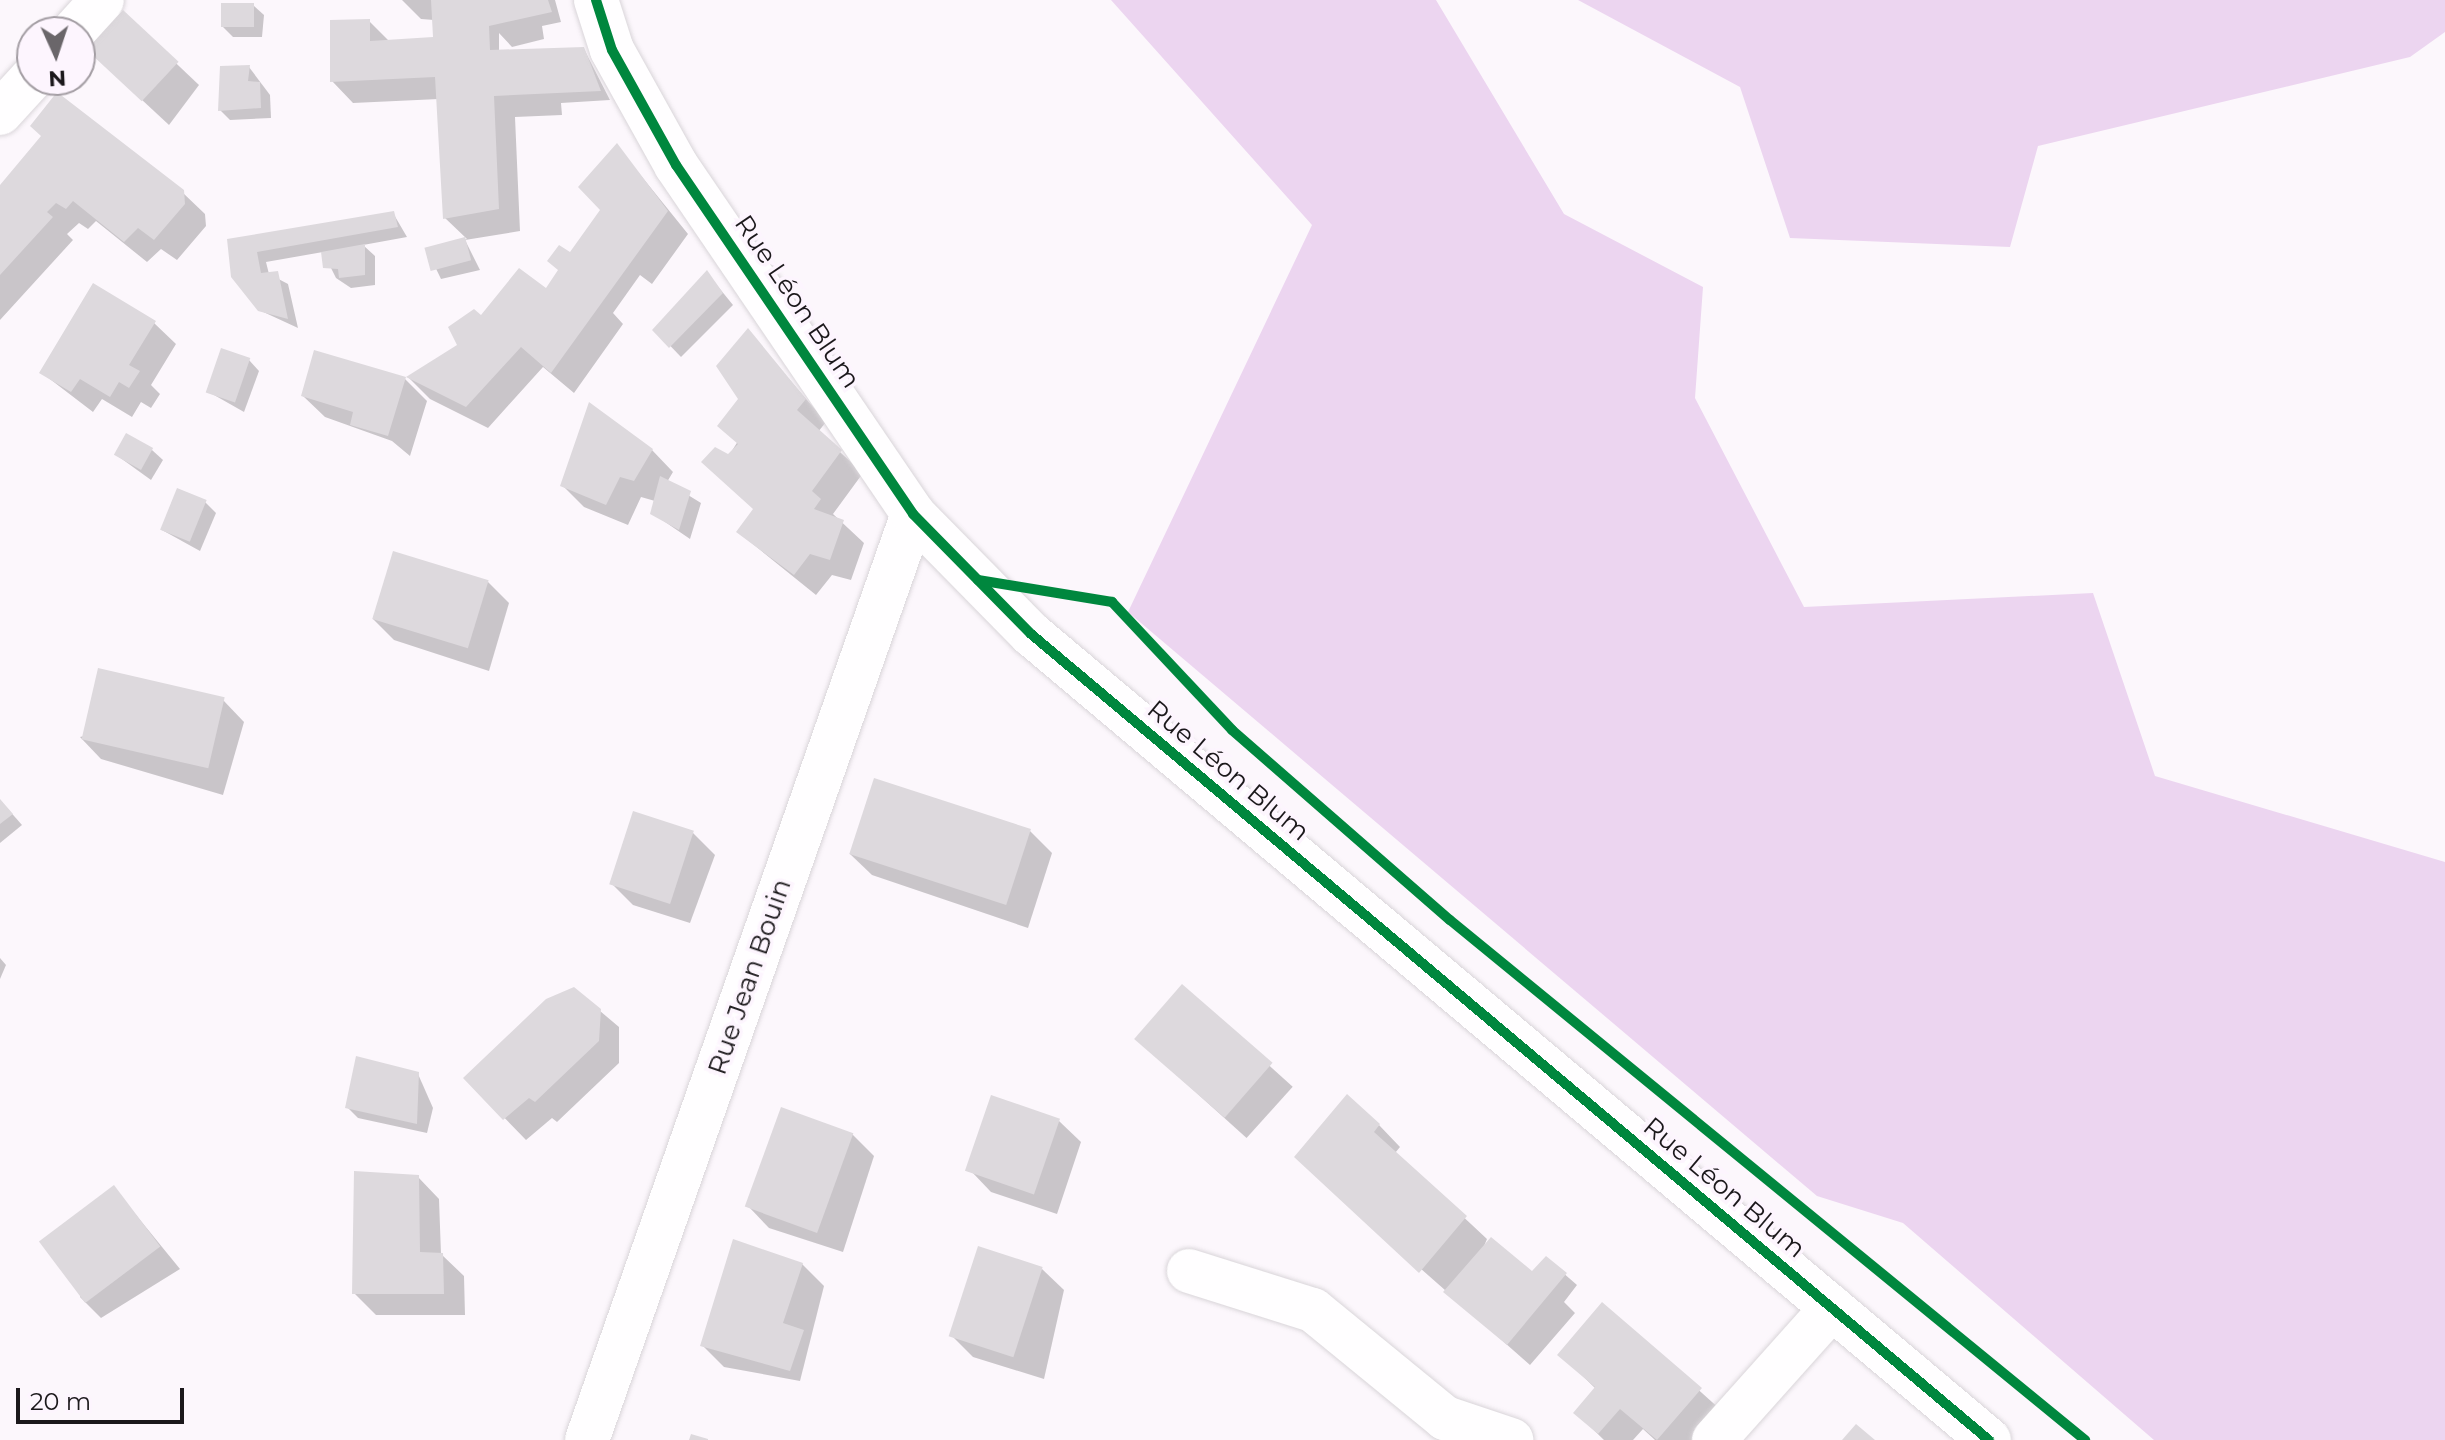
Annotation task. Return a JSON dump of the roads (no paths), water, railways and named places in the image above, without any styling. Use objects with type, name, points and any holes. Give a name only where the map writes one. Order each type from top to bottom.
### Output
[{"type":"street","points":[[88,16],[102,0]]},
{"type":"street","name":"Rue Léon Blum","points":[[596,0],[612,50],[676,165],[913,514],[1031,634],[1989,1440]]},
{"type":"street","points":[[0,113],[16,96]]},
{"type":"street","name":"Rue Jean Bouin","points":[[587,1440],[913,514]]},
{"type":"street","points":[[1189,1271],[1313,1310],[1445,1418],[1511,1440]]},
{"type":"street","points":[[1714,1440],[1832,1308]]}]
